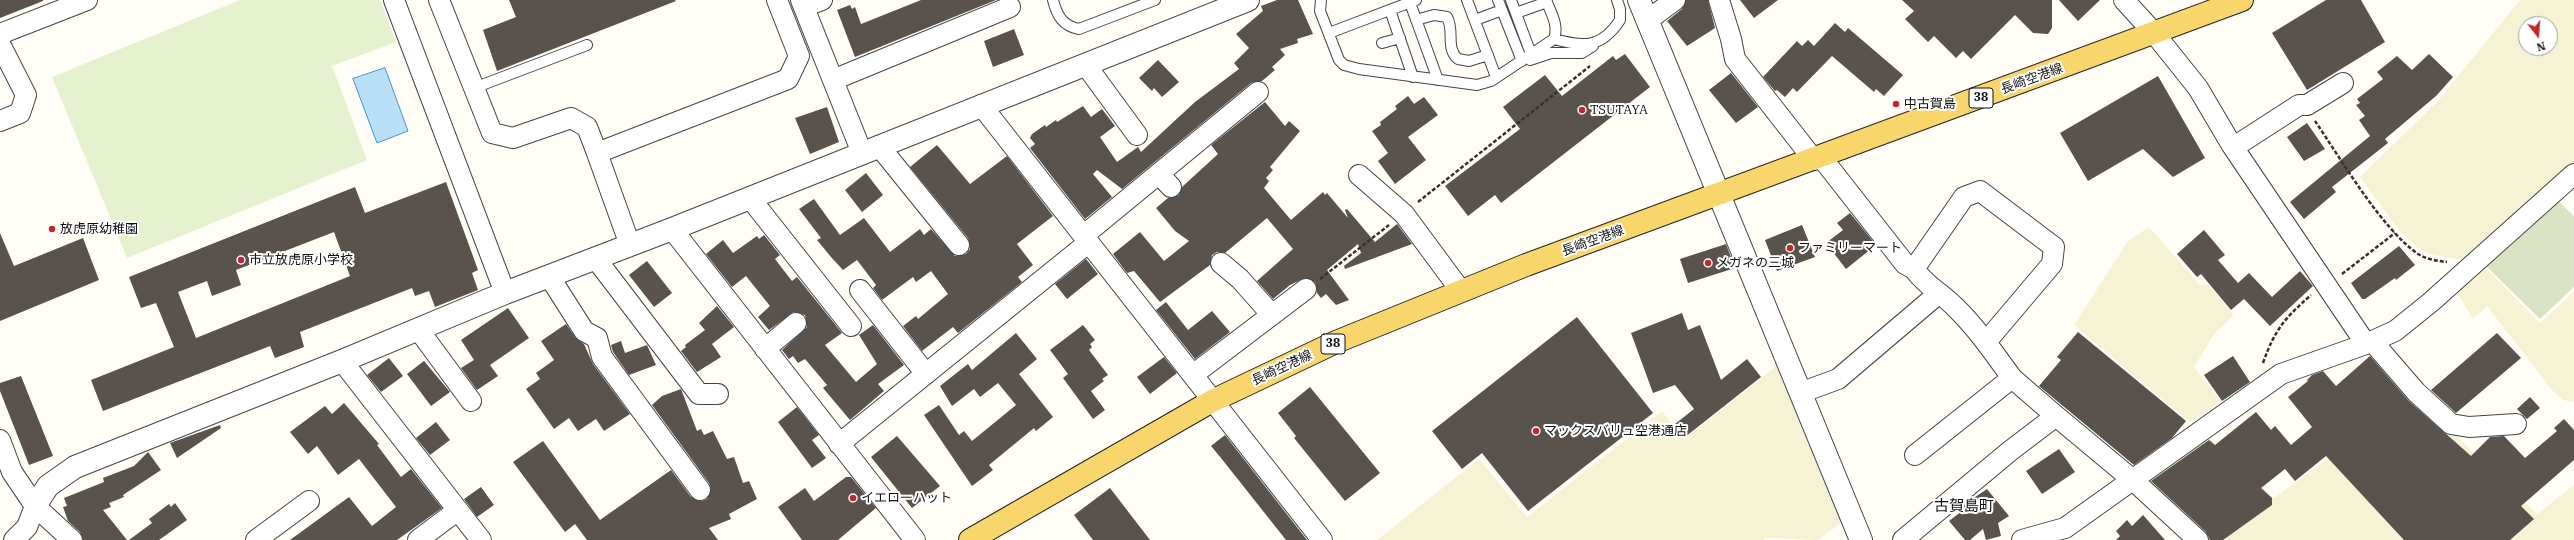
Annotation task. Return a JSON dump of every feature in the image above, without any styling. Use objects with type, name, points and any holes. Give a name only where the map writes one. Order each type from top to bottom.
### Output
[{"type":"main road","name":"長崎空港線","points":[[970,540],[1212,401],[1336,342],[1461,291],[2242,0]]},
{"type":"street","points":[[0,121],[20,113],[26,95],[0,42],[87,0]]},
{"type":"street","points":[[394,0],[504,293]]},
{"type":"street","points":[[438,0],[492,133],[513,138],[571,118],[586,127],[597,153],[630,245]]},
{"type":"street","points":[[597,153],[788,79],[799,56],[777,0]]},
{"type":"street","points":[[14,540],[27,527],[35,506],[48,486],[75,467],[342,361],[504,293],[596,259],[1248,0]]},
{"type":"street","points":[[1639,0],[1861,540]]},
{"type":"street","points":[[1648,20],[1675,0]]},
{"type":"street","points":[[1719,0],[1731,39],[1735,59],[1905,264],[1914,269],[1924,283],[1954,306],[1986,342],[2012,378],[2134,481],[2198,540]]},
{"type":"street","points":[[2124,0],[2154,33],[2198,88],[2234,147],[2369,343],[2416,392],[2451,424],[2469,427],[2516,424]]},
{"type":"street","points":[[809,2],[833,80],[870,150],[960,245]]},
{"type":"street","points":[[833,80],[1010,7]]},
{"type":"street","points":[[1085,64],[1137,136]]},
{"type":"street","points":[[2234,147],[2299,105],[2305,105],[2343,83]]},
{"type":"street","points":[[839,444],[1083,247],[1089,231],[1165,181],[1258,92]]},
{"type":"street","points":[[981,105],[1086,240],[1194,374],[1212,401],[1322,540]]},
{"type":"street","points":[[2022,540],[2065,528],[2134,481],[2281,374],[2369,343],[2395,330],[2471,267],[2574,174]]},
{"type":"street","points":[[1359,175],[1404,214],[1461,291]]},
{"type":"street","points":[[1914,269],[1964,197],[1980,191],[2054,247],[2052,264],[1986,342]]},
{"type":"street","points":[[750,198],[851,326]]},
{"type":"street","points":[[672,229],[915,540]]},
{"type":"street","points":[[596,259],[699,394],[718,394]]},
{"type":"street","points":[[1221,263],[1240,279],[1272,315]]},
{"type":"street","points":[[549,276],[584,331],[597,338],[602,357],[700,490]]},
{"type":"street","points":[[1194,374],[1306,289]]},
{"type":"street","points":[[860,290],[926,374]]},
{"type":"street","points":[[1800,393],[1838,379],[1938,294]]},
{"type":"street","points":[[765,349],[796,323]]},
{"type":"street","points":[[418,329],[471,401]]},
{"type":"street","points":[[342,361],[481,540]]},
{"type":"street","points":[[1915,455],[2012,378]]},
{"type":"street","points":[[1903,540],[2010,451],[2056,416]]},
{"type":"street","points":[[0,440],[12,472],[35,506],[72,540]]},
{"type":"street","points":[[256,540],[309,501]]},
{"type":"street","points":[[418,540],[458,510]]},
{"type":"lane","points":[[1053,0],[1062,21],[1070,27],[1079,29],[1155,0]]},
{"type":"lane","points":[[1321,0],[1320,11],[1339,60],[1344,65],[1359,69],[1484,85],[1554,39],[1557,32],[1546,1],[1516,12]]},
{"type":"lane","points":[[1467,0],[1496,78]]},
{"type":"lane","points":[[1498,0],[1522,61]]},
{"type":"lane","points":[[1511,0],[1532,54]]},
{"type":"lane","points":[[1511,68],[1551,53],[1582,53],[1598,41],[1620,20],[1620,9],[1617,0]]},
{"type":"lane","points":[[1329,33],[1411,1],[1416,20],[1438,80]]},
{"type":"lane","points":[[1390,10],[1413,76]]},
{"type":"lane","points":[[1475,20],[1502,10]]},
{"type":"lane","points":[[1416,20],[1434,15],[1446,17],[1452,31],[1451,48],[1458,59],[1469,61],[1488,55]]},
{"type":"lane","points":[[1382,43],[1400,38]]},
{"type":"lane","points":[[1554,39],[1581,46],[1598,41]]},
{"type":"lane","points":[[474,88],[587,45]]},
{"type":"path","points":[[1306,289],[1404,214],[1592,64]]},
{"type":"path","points":[[2305,105],[2351,175],[2395,233],[2419,254],[2435,261],[2471,267]]},
{"type":"shaded area","points":[[2520,0],[2574,0],[2574,163],[2464,260],[2433,255],[2421,251],[2399,230],[2360,177],[2437,102]]},
{"type":"shaded area","points":[[2149,227],[2200,285],[2209,285],[2234,315],[2214,334],[2194,367],[2221,401],[2190,422],[2074,325],[2128,241]]},
{"type":"shaded area","points":[[2483,265],[2540,323],[2574,292],[2574,402],[2563,400],[2552,390],[2487,306],[2473,319],[2455,289]]},
{"type":"shaded area","points":[[1778,365],[1844,521],[1818,540],[1766,538],[1763,540],[1377,540],[1479,459],[1527,517],[1662,411],[1684,440]]},
{"type":"shaded area","points":[[2415,396],[2537,514],[2574,485],[2574,540],[2208,540],[2143,480],[2206,435],[2274,498],[2331,456],[2339,464]]},
{"type":"green space","points":[[240,0],[380,0],[396,42],[332,66],[367,160],[127,258],[52,77]]},
{"type":"green space","points":[[2558,201],[2574,216],[2574,287],[2540,319],[2483,263]]},
{"type":"water","points":[[385,68],[408,131],[377,143],[353,79]]},
{"type":"building","points":[[0,0],[43,0],[43,1],[0,18]]},
{"type":"building","points":[[509,0],[676,1],[497,71],[483,30],[516,17]]},
{"type":"building","points":[[921,0],[996,0],[855,57],[837,10],[850,5],[852,9],[855,7],[861,24]]},
{"type":"building","points":[[1277,0],[1298,0],[1313,34],[1297,39],[1298,43],[1280,49],[1285,55],[1272,67],[1275,70],[1262,81],[1251,83],[1122,189],[1097,170],[1093,174],[1112,197],[1085,219],[1030,148],[1035,144],[1030,138],[1032,134],[1045,125],[1046,127],[1056,120],[1057,122],[1083,106],[1091,117],[1102,109],[1115,126],[1100,137],[1117,162],[1138,147],[1141,152],[1195,102],[1239,69],[1234,63],[1249,48],[1236,34],[1263,11],[1261,6]]},
{"type":"building","points":[[1686,0],[1708,0],[1715,28],[1687,46],[1667,21],[1682,9]]},
{"type":"building","points":[[1740,0],[1778,0],[1754,18]]},
{"type":"building","points":[[1902,0],[2052,0],[2052,28],[2048,34],[2033,33],[2015,15],[1971,59],[1963,51],[1956,58],[1934,36],[1928,42],[1905,19],[1914,11]]},
{"type":"building","points":[[2059,0],[2100,0],[2078,21]]},
{"type":"building","points":[[2326,0],[2361,0],[2385,42],[2307,90],[2272,33]]},
{"type":"building","points":[[1835,23],[1845,32],[1848,28],[1903,75],[1884,96],[1876,89],[1874,92],[1832,56],[1797,92],[1793,88],[1785,97],[1777,90],[1775,91],[1763,77],[1797,41],[1802,46],[1808,40],[1814,46]]},
{"type":"building","points":[[1014,29],[1024,55],[993,67],[984,41]]},
{"type":"building","name":"TSUTAYA","points":[[1625,54],[1650,87],[1501,203],[1495,195],[1468,216],[1445,186],[1520,129],[1503,107],[1545,75],[1562,96],[1613,56],[1616,60]]},
{"type":"building","points":[[2429,54],[2453,77],[2436,96],[2385,139],[2388,143],[2332,187],[2336,192],[2304,219],[2290,202],[2370,136],[2359,120],[2365,116],[2356,105],[2360,103],[2357,99],[2383,79],[2377,72],[2397,56],[2412,70]]},
{"type":"building","points":[[1158,60],[1179,82],[1162,97],[1154,88],[1152,91],[1139,78]]},
{"type":"building","points":[[1731,73],[1758,107],[1736,123],[1709,90]]},
{"type":"building","points":[[2158,76],[2205,158],[2173,177],[2143,149],[2088,181],[2060,133]]},
{"type":"building","points":[[1408,96],[1414,104],[1424,97],[1438,115],[1408,137],[1426,160],[1395,184],[1378,161],[1388,153],[1372,131],[1381,125],[1380,122],[1397,109],[1395,106]]},
{"type":"building","points":[[1265,102],[1285,126],[1289,121],[1300,131],[1270,167],[1273,170],[1266,178],[1269,181],[1264,188],[1291,220],[1323,192],[1325,195],[1327,193],[1348,218],[1345,210],[1347,209],[1375,242],[1397,224],[1412,244],[1345,269],[1344,266],[1361,253],[1358,244],[1327,270],[1349,300],[1336,305],[1326,294],[1321,298],[1317,293],[1315,282],[1305,278],[1290,285],[1273,299],[1257,281],[1293,249],[1267,218],[1225,253],[1217,252],[1212,255],[1210,265],[1160,302],[1134,271],[1127,273],[1113,254],[1140,232],[1164,261],[1189,241],[1175,231],[1156,208],[1168,198],[1179,195],[1182,187],[1218,154],[1211,145]]},
{"type":"building","points":[[827,107],[839,142],[810,154],[795,118]]},
{"type":"building","points":[[2307,123],[2325,149],[2304,161],[2287,137]]},
{"type":"building","points":[[937,145],[970,184],[1007,156],[1053,216],[1017,244],[1033,265],[1018,277],[1022,282],[958,333],[953,327],[922,351],[903,326],[916,316],[918,319],[948,294],[931,271],[916,282],[913,277],[882,300],[873,288],[876,285],[857,260],[843,270],[831,257],[817,240],[821,238],[799,209],[814,199],[840,235],[864,218],[890,252],[920,229],[924,235],[931,229],[955,256],[966,254],[970,249],[968,238],[910,167]]},
{"type":"building","points":[[866,173],[883,195],[862,212],[845,190]]},
{"type":"building","points":[[446,182],[478,270],[472,273],[478,290],[435,307],[429,291],[415,296],[412,288],[300,332],[304,347],[275,358],[270,346],[103,411],[91,380],[174,347],[156,303],[141,308],[129,277],[355,187],[365,213]],"holes":[[[334,232],[350,276],[196,338],[178,292],[207,281],[212,296],[241,285],[236,270]]]},
{"type":"building","points":[[1850,213],[1876,245],[1846,269],[1826,243],[1843,230],[1837,223]]},
{"type":"building","name":"ファミリーマート","points":[[1802,225],[1815,257],[1777,271],[1765,240]]},
{"type":"building","points":[[2204,230],[2225,255],[2218,260],[2238,283],[2249,273],[2272,297],[2300,271],[2313,286],[2270,326],[2244,299],[2231,310],[2201,274],[2197,277],[2177,254]]},
{"type":"building","points":[[0,233],[14,266],[83,238],[99,280],[0,321]]},
{"type":"building","points":[[764,235],[780,255],[775,259],[792,281],[797,277],[842,333],[825,345],[856,382],[877,364],[859,335],[873,325],[904,365],[878,384],[884,391],[850,420],[823,388],[827,385],[805,359],[798,363],[793,356],[789,359],[782,350],[807,327],[805,315],[794,312],[769,330],[758,317],[770,306],[746,276],[732,287],[706,254],[723,240],[733,253],[757,236],[759,239]]},
{"type":"building","name":"メガネの三城","points":[[1726,244],[1735,268],[1688,283],[1680,259]]},
{"type":"building","points":[[2399,246],[2415,265],[2396,280],[2395,278],[2365,299],[2362,299],[2351,283]]},
{"type":"building","points":[[1086,259],[1098,274],[1067,299],[1055,284]]},
{"type":"building","points":[[647,261],[672,293],[654,307],[629,275]]},
{"type":"building","points":[[1166,302],[1188,330],[1212,311],[1230,332],[1195,359],[1156,310]]},
{"type":"building","points":[[717,306],[734,327],[712,344],[721,357],[697,372],[681,351],[686,347],[685,345],[705,330],[699,323]]},
{"type":"building","points":[[508,308],[529,338],[490,365],[498,376],[477,390],[461,368],[474,360],[461,340]]},
{"type":"building","points":[[1682,313],[1688,330],[1700,325],[1721,380],[1747,359],[1761,377],[1685,437],[1675,424],[1694,409],[1675,385],[1653,393],[1631,333]]},
{"type":"building","points":[[1577,317],[1653,413],[1528,511],[1482,453],[1462,469],[1432,431]]},
{"type":"building","points":[[566,324],[575,337],[584,344],[593,364],[630,414],[604,431],[596,419],[578,431],[569,418],[554,429],[526,389],[540,379],[536,373],[554,360],[541,341]]},
{"type":"building","points":[[1083,325],[1095,340],[1090,344],[1092,347],[1089,350],[1108,375],[1102,379],[1104,381],[1091,391],[1105,410],[1093,419],[1063,378],[1068,374],[1050,350]]},
{"type":"building","points":[[2078,332],[2186,421],[2172,438],[2134,465],[2039,386],[2061,360],[2057,357]]},
{"type":"building","points":[[1016,333],[1037,359],[1019,374],[1053,417],[1036,431],[1034,428],[989,465],[993,470],[972,486],[924,415],[939,405],[959,435],[964,431],[972,441],[1016,405],[998,383],[980,397],[974,389],[952,406],[940,386],[968,364],[972,370]]},
{"type":"building","points":[[2497,333],[2521,358],[2456,413],[2431,390]]},
{"type":"building","points":[[621,341],[625,353],[647,345],[656,365],[629,375],[613,352],[611,345]]},
{"type":"building","points":[[2233,356],[2250,382],[2222,401],[2204,375]]},
{"type":"building","points":[[2370,356],[2408,400],[2471,456],[2490,437],[2504,436],[2525,458],[2557,431],[2554,428],[2564,419],[2574,430],[2574,460],[2521,506],[2534,519],[2510,540],[2404,540],[2326,456],[2295,481],[2285,469],[2261,488],[2272,498],[2272,505],[2223,540],[2210,540],[2206,532],[2151,481],[2209,440],[2215,445],[2256,412],[2271,430],[2275,426],[2291,445],[2312,427],[2288,397],[2308,381],[2307,380],[2312,375],[2323,371],[2336,386]]},
{"type":"building","points":[[1164,357],[1177,373],[1150,394],[1137,377]]},
{"type":"building","points":[[389,358],[403,376],[381,392],[367,375]]},
{"type":"building","points":[[424,361],[450,392],[431,406],[407,374]]},
{"type":"building","points":[[21,376],[53,456],[29,465],[0,391],[0,383]]},
{"type":"building","points":[[1310,387],[1380,473],[1345,501],[1294,438],[1296,436],[1278,413]]},
{"type":"building","points":[[681,389],[697,431],[701,429],[704,435],[713,431],[727,459],[734,457],[743,483],[749,481],[757,499],[729,514],[731,519],[709,528],[718,540],[587,540],[575,524],[565,532],[513,462],[543,441],[600,520],[671,470],[691,497],[701,501],[707,499],[711,489],[709,483],[652,405],[662,396]]},
{"type":"building","points":[[2530,397],[2540,408],[2527,419],[2517,409]]},
{"type":"building","points":[[344,403],[379,444],[377,445],[401,477],[411,469],[442,508],[397,540],[290,540],[349,497],[372,526],[396,507],[359,459],[338,475],[317,446],[308,454],[290,432],[325,406],[332,414]]},
{"type":"building","points":[[797,407],[819,435],[812,440],[826,458],[812,468],[778,422]]},
{"type":"building","points":[[436,422],[450,440],[430,455],[416,438]]},
{"type":"building","points":[[220,425],[221,428],[177,458],[170,443]]},
{"type":"building","points":[[1225,435],[1307,540],[1286,540],[1211,446]]},
{"type":"building","points":[[897,436],[940,486],[912,508],[871,457]]},
{"type":"building","points":[[2059,449],[2075,472],[2042,494],[2026,471]]},
{"type":"building","points":[[148,452],[161,470],[123,495],[124,497],[109,503],[111,507],[103,510],[127,540],[83,540],[80,532],[68,521],[63,507],[67,506],[64,498],[104,482],[103,478],[134,466]]},
{"type":"building","points":[[846,477],[851,477],[876,508],[838,540],[802,540],[778,507],[805,488],[814,501]]},
{"type":"building","points":[[481,487],[494,505],[477,517],[464,499]]},
{"type":"building","points":[[1110,488],[1150,540],[1093,540],[1074,515]]},
{"type":"building","points":[[1987,489],[2009,516],[1998,523],[2001,536],[1986,540],[1983,529],[1970,540],[1965,540],[1949,521],[1962,511],[1959,508]]},
{"type":"building","points":[[175,503],[187,520],[159,540],[129,540],[152,523],[149,519],[169,504],[171,507]]},
{"type":"building","points":[[2143,515],[2165,540],[2116,540],[2120,536],[2116,531],[2127,520],[2132,526]]},
{"type":"place","name":"中古賀島","points":[[1896,104]]},
{"type":"place","name":"TSUTAYA","points":[[1582,110]]},
{"type":"place","name":"放虎原幼稚園","points":[[52,229]]},
{"type":"place","name":"ファミリーマート","points":[[1790,248]]},
{"type":"place","name":"市立放虎原小学校","points":[[241,260]]},
{"type":"place","name":"メガネの三城","points":[[1708,263]]},
{"type":"place","name":"マックスバリュ空港通店","points":[[1536,431]]},
{"type":"place","name":"イエローハット","points":[[853,498]]},
{"type":"district","name":"古賀島町","points":[[1964,507]]}]
